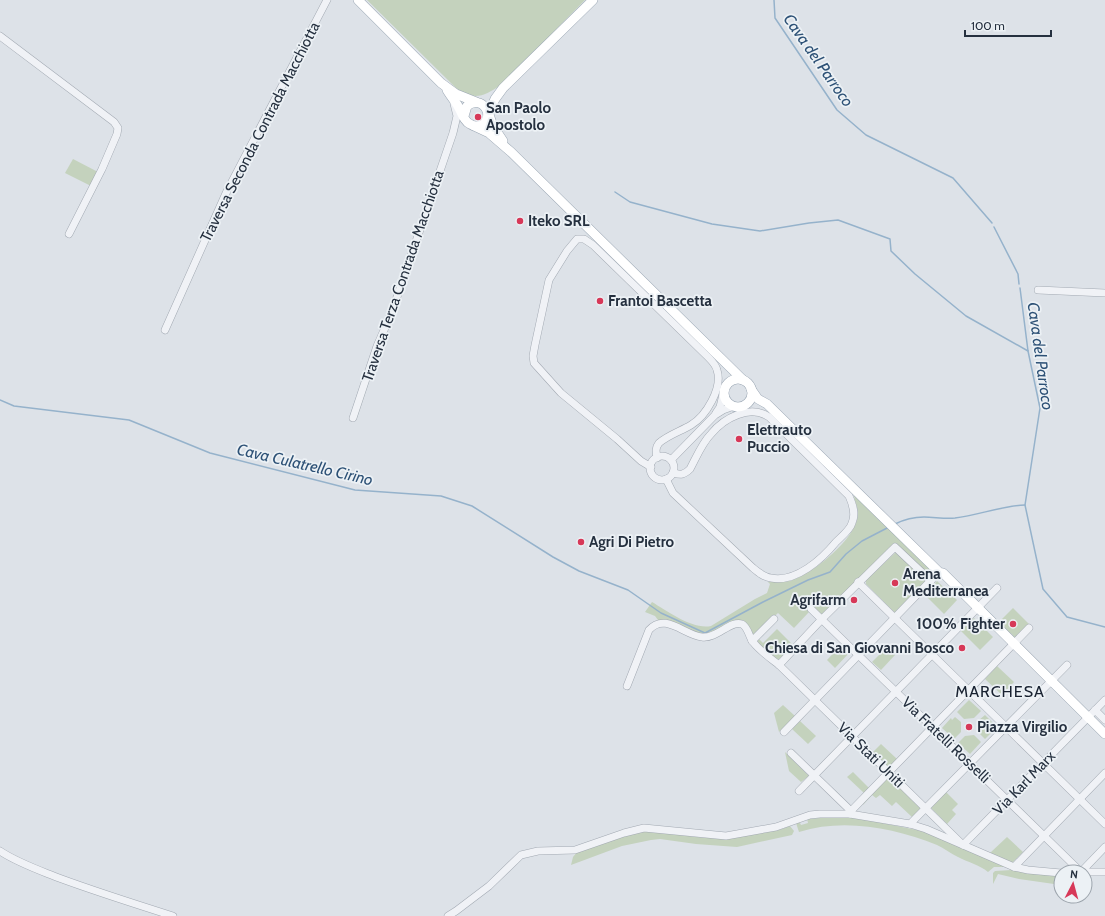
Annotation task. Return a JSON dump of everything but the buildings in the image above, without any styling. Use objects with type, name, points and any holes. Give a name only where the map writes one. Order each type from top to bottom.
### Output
[{"type":"main road","points":[[358,0],[441,83],[451,96],[467,108],[484,105],[499,136],[511,152]]},
{"type":"main road","points":[[472,126],[483,124],[495,99],[503,88],[593,0]]},
{"type":"main road","points":[[441,83],[456,94],[467,108],[465,120],[472,126],[488,133],[511,152],[743,380],[747,382],[758,399],[767,404],[939,572],[943,573],[976,609],[1105,740]]},
{"type":"main road","points":[[467,108],[503,88]]},
{"type":"main road","points":[[722,359],[728,372],[725,398],[730,404],[738,406],[765,406],[774,411]]},
{"type":"main road","points":[[726,387],[734,379],[743,380]]},
{"type":"main road","points":[[738,406],[749,401],[751,390]]},
{"type":"main road","points":[[1086,719],[1105,734]]},
{"type":"street","name":"Traversa Seconda Contrada Macchiotta","points":[[165,330],[227,191],[327,0]]},
{"type":"street","points":[[0,36],[114,122],[118,128],[117,134],[102,169],[69,234]]},
{"type":"street","name":"Traversa Terza Contrada Macchiotta","points":[[353,418],[377,346],[397,297],[453,133],[467,108]]},
{"type":"street","points":[[453,133],[459,126],[472,126]]},
{"type":"street","points":[[651,467],[645,464],[561,393],[534,363],[534,350],[549,280],[567,251],[577,239],[584,239],[593,245],[708,357],[717,369],[717,386],[709,407],[692,424],[658,444],[656,451],[657,458]]},
{"type":"street","points":[[1038,290],[1105,293]]},
{"type":"street","points":[[715,415],[720,406],[726,387]]},
{"type":"street","points":[[671,460],[715,415],[723,410],[738,406]]},
{"type":"street","points":[[666,479],[673,493],[753,568],[763,576],[772,579],[793,576],[815,564],[826,554],[852,524],[854,511],[849,496],[769,417],[763,413],[748,412],[731,418],[719,426],[706,440],[690,469],[682,475],[673,473]]},
{"type":"street","points":[[664,456],[671,460],[673,464],[673,473],[666,479],[662,480],[655,477],[651,471],[652,463],[657,458],[664,456]]},
{"type":"street","points":[[779,665],[858,582],[895,547],[931,581]]},
{"type":"street","points":[[784,732],[939,572]]},
{"type":"street","points":[[858,582],[1105,824]]},
{"type":"street","points":[[799,791],[998,588]]},
{"type":"street","name":"Via Fratelli Rosselli","points":[[811,609],[1073,864]]},
{"type":"street","points":[[752,641],[774,619]]},
{"type":"street","name":"Via Stati Uniti","points":[[627,686],[649,630],[655,624],[671,624],[695,635],[706,638],[715,635],[734,624],[742,624],[747,630],[752,641],[779,665],[963,845]]},
{"type":"street","points":[[850,812],[1029,628]]},
{"type":"street","points":[[910,824],[1067,665]]},
{"type":"street","name":"Via Karl Marx","points":[[963,845],[1105,700]]},
{"type":"street","points":[[1095,710],[1105,720]]},
{"type":"street","points":[[791,753],[850,812]]},
{"type":"street","points":[[1014,867],[1105,773]]},
{"type":"street","points":[[448,916],[490,886],[516,858],[531,852],[574,850],[624,832],[644,828],[726,836],[776,827],[820,814],[850,812],[910,824],[1014,867],[1053,872]]},
{"type":"street","points":[[1089,864],[1105,847]]},
{"type":"street","points":[[0,851],[11,858],[90,889],[174,916]]},
{"type":"street","points":[[1093,872],[1105,872]]},
{"type":"green space","points":[[367,0],[585,0],[501,85],[489,92],[479,96],[474,96],[463,93],[457,89]]},
{"type":"green space","points":[[73,159],[98,172],[91,186],[65,173]]},
{"type":"green space","points":[[856,495],[935,572],[933,574],[923,569],[894,545],[822,616],[814,607],[806,608],[809,612],[794,628],[778,613],[752,637],[746,624],[712,634],[701,635],[670,621],[658,620],[655,616],[645,612],[652,602],[688,623],[711,626],[767,593],[770,584],[768,582],[790,581],[810,571],[832,554],[850,534],[856,524],[858,510],[854,496]]},
{"type":"green space","name":"Arena Mediterranea","points":[[896,552],[926,581],[895,613],[866,584],[866,580]]},
{"type":"green space","points":[[937,581],[957,600],[944,614],[924,594]]},
{"type":"green space","name":"100% Fighter","points":[[1013,608],[1029,624],[1014,640],[1012,634],[1007,633],[997,624]]},
{"type":"green space","points":[[974,618],[993,637],[980,650],[961,631]]},
{"type":"green space","points":[[777,629],[793,645],[778,660],[756,642],[759,639],[763,643]]},
{"type":"green space","points":[[842,644],[850,652],[835,668],[827,660]]},
{"type":"green space","points":[[887,647],[895,655],[881,670],[872,662]]},
{"type":"green space","points":[[997,666],[1014,682],[1002,695],[985,679]]},
{"type":"green space","points":[[969,700],[981,711],[974,718],[964,719],[957,712]]},
{"type":"green space","points":[[783,705],[795,716],[779,732],[774,713]]},
{"type":"green space","points":[[985,715],[997,727],[985,739],[980,734],[982,725],[979,720]]},
{"type":"green space","points":[[955,717],[961,722],[961,732],[954,739],[942,728],[951,718],[952,720]]},
{"type":"green space","points":[[800,721],[816,736],[808,744],[792,729]]},
{"type":"green space","points":[[974,735],[981,742],[970,754],[958,743],[965,736]]},
{"type":"green space","points":[[881,744],[897,759],[889,768],[873,752]]},
{"type":"green space","points":[[785,752],[809,776],[801,782],[789,771]]},
{"type":"green space","points":[[853,772],[869,788],[864,793],[847,777]]},
{"type":"green space","points":[[889,776],[921,808],[912,817],[896,802],[892,806],[880,795],[876,798],[872,795],[863,805],[864,801]]},
{"type":"green space","points":[[946,792],[958,804],[952,810],[956,814],[947,824],[931,808]]},
{"type":"green space","points":[[847,816],[927,832],[1009,867],[994,867],[988,872],[981,867],[955,856],[937,845],[904,834],[886,830],[851,825],[816,828],[799,832],[796,823],[799,821],[801,825],[808,823],[807,819]]},
{"type":"green space","points":[[790,826],[794,831],[792,835],[737,847],[696,844],[660,839],[622,846],[571,865],[573,857],[577,852],[638,832],[655,831],[696,837],[727,839],[779,830]]},
{"type":"green space","points":[[1007,837],[1023,852],[1012,863],[990,853]]},
{"type":"green space","points":[[1012,870],[1053,874],[1053,884],[1019,879],[998,874],[993,884],[993,873],[995,871]]},
{"type":"waterway","name":"Cava del Parroco","points":[[774,0],[775,18],[837,110],[866,135],[953,178],[992,223]]},
{"type":"waterway","points":[[615,192],[630,202],[712,224],[760,231],[838,220],[890,239],[891,251],[915,274],[966,316],[1028,351]]},
{"type":"waterway","name":"Cava del Parroco","points":[[994,227],[1018,274],[1019,284]]},
{"type":"waterway","name":"Cava del Parroco","points":[[1020,288],[1028,351],[1040,408],[1025,505],[1043,589],[1067,617],[1105,627]]},
{"type":"waterway","name":"Cava Culatrello Cirino","points":[[0,400],[14,406],[129,420],[210,453],[355,490],[441,496],[472,506],[553,557],[579,571],[628,590],[661,613],[705,633],[808,580],[830,572],[846,554],[862,541],[889,527]]},
{"type":"waterway","name":"Cava Culatrello Cirino","points":[[895,524],[905,520],[917,518],[955,518],[1007,507],[1025,505]]},
{"type":"place","name":"San Paolo Apostolo","points":[[478,117]]},
{"type":"place","name":"Iteko SRL","points":[[520,221]]},
{"type":"place","name":"Frantoi Bascetta","points":[[600,301]]},
{"type":"place","name":"Elettrauto Puccio","points":[[739,439]]},
{"type":"place","name":"Agri Di Pietro","points":[[581,542]]},
{"type":"place","name":"Arena Mediterranea","points":[[895,583]]},
{"type":"place","name":"Agrifarm","points":[[854,600]]},
{"type":"place","name":"100% Fighter","points":[[1013,624]]},
{"type":"place","name":"Chiesa di San Giovanni Bosco","points":[[962,648]]},
{"type":"place","name":"Piazza Virgilio","points":[[969,727]]},
{"type":"district","name":"MARCHESA","points":[[1000,691]]}]
